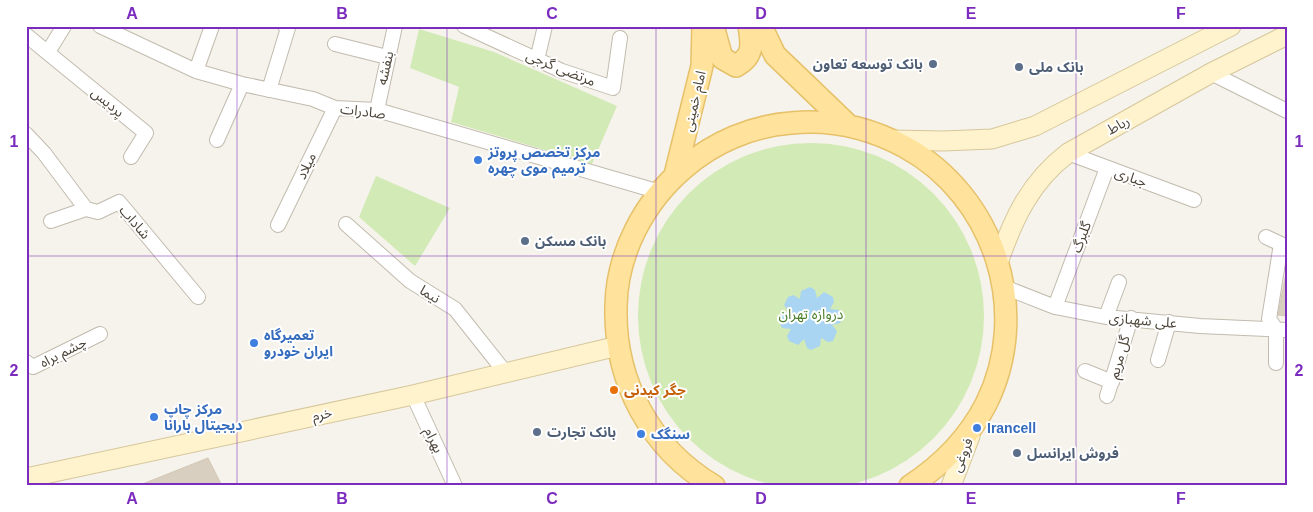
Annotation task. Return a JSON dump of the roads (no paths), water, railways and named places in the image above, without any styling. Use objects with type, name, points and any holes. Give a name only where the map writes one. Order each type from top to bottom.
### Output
[{"type":"main road","name":"امام خمینی","points":[[675,175],[702,66],[703,26]]},
{"type":"main road","points":[[714,26],[722,58],[736,66],[746,60],[752,49],[748,26]]},
{"type":"main road","points":[[761,26],[775,55],[848,125]]},
{"type":"main road","points":[[893,140],[992,139],[1035,126],[1226,27]]},
{"type":"main road","name":"رباط","points":[[998,263],[1009,231],[1026,198],[1049,167],[1068,152],[1211,73],[1287,35]]},
{"type":"main road","points":[[714,486],[685,466],[653,432],[630,391],[618,346],[616,299],[626,253],[642,218],[660,192],[675,175],[713,147],[756,129],[802,122],[848,125],[893,140],[933,165],[966,199],[979,219],[998,263],[1004,287],[1006,327],[1002,358],[989,396],[974,424],[951,454],[910,486]]},
{"type":"main road","name":"خرم","points":[[26,478],[414,395],[618,346]]},
{"type":"main road","name":"فروغی","points":[[951,486],[974,424]]},
{"type":"street","points":[[26,35],[48,52],[64,26]]},
{"type":"street","name":"صادرات","points":[[100,26],[196,71],[242,84],[313,99],[335,108],[377,110],[660,192]]},
{"type":"street","points":[[196,71],[212,26]]},
{"type":"street","points":[[270,90],[288,28],[284,26]]},
{"type":"street","name":"بنفشه","points":[[377,110],[395,26]]},
{"type":"street","name":"مرتضی گرجی","points":[[464,26],[562,71],[613,88],[620,38]]},
{"type":"street","points":[[537,60],[545,26]]},
{"type":"street","points":[[335,44],[387,58]]},
{"type":"street","name":"پردیس","points":[[48,52],[146,133],[131,157]]},
{"type":"street","points":[[1211,73],[1287,111]]},
{"type":"street","points":[[217,140],[242,84]]},
{"type":"street","name":"میلاد","points":[[278,225],[335,108]]},
{"type":"street","points":[[26,134],[44,152],[86,208]]},
{"type":"street","name":"جباری","points":[[1068,152],[1194,200]]},
{"type":"street","name":"گلبرگ","points":[[1055,306],[1107,168]]},
{"type":"street","name":"شاداب","points":[[50,221],[86,208],[98,212],[119,202],[198,297]]},
{"type":"street","name":"نیما","points":[[346,224],[410,281],[455,309],[505,372]]},
{"type":"street","points":[[1266,237],[1281,244],[1282,268],[1269,320],[1282,330],[1276,363]]},
{"type":"street","points":[[1106,317],[1119,282]]},
{"type":"street","name":"علی شهبازی","points":[[1004,287],[1055,306],[1106,317],[1200,326],[1282,330]]},
{"type":"street","name":"گل مریم","points":[[1107,396],[1131,318]]},
{"type":"street","points":[[1158,360],[1169,322]]},
{"type":"street","name":"چشم براه","points":[[26,362],[33,367],[100,334]]},
{"type":"street","points":[[1085,371],[1112,382]]},
{"type":"street","name":"بهرام","points":[[414,395],[455,486]]},
{"type":"water","points":[[810,287],[815,290],[817,298],[824,292],[833,297],[834,302],[830,309],[839,310],[842,319],[840,323],[832,325],[837,331],[833,341],[828,342],[821,338],[820,346],[811,350],[807,348],[804,339],[798,345],[789,341],[787,336],[791,329],[782,328],[778,319],[781,314],[789,312],[784,305],[788,297],[793,295],[800,299],[801,291]]},
{"type":"place","name":"بانک توسعه تعاون","points":[[933,64]]},
{"type":"place","name":"بانک ملی","points":[[1019,67]]},
{"type":"place","name":"مرکز تخصص پروتز ترمیم موی چهره","points":[[478,160]]},
{"type":"place","name":"بانک مسکن","points":[[525,241]]},
{"type":"place","name":"تعمیرگاه ایران خودرو","points":[[254,343]]},
{"type":"place","name":"جگر کیدنی","points":[[614,390]]},
{"type":"place","name":"مرکز چاپ دیجیتال بارانا","points":[[154,417]]},
{"type":"place","name":"Irancell","points":[[977,428]]},
{"type":"place","name":"بانک تجارت","points":[[537,432]]},
{"type":"place","name":"سنگک","points":[[641,434]]},
{"type":"place","name":"فروش ایرانسل","points":[[1017,453]]},
{"type":"park label","name":"دروازه تهران","points":[[811,314]]}]
